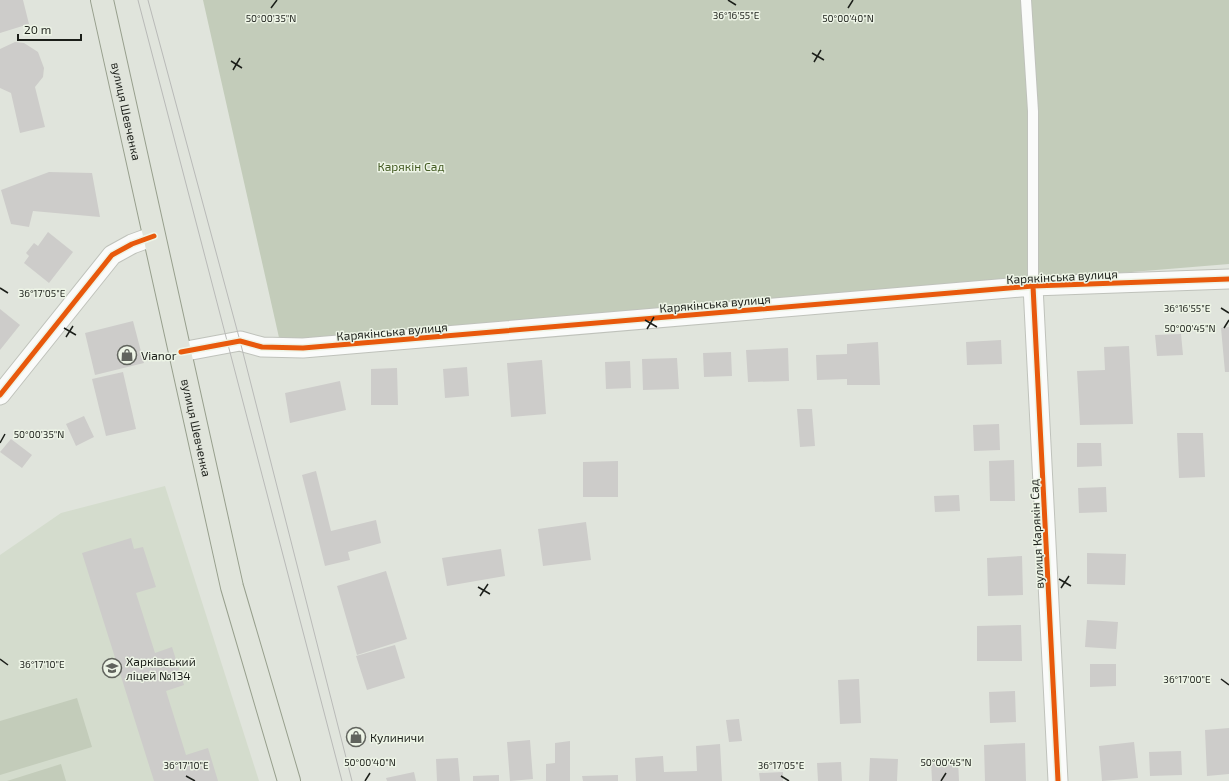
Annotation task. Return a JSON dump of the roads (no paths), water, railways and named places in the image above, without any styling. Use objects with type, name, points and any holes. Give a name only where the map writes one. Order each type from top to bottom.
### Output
[{"type":"main road","name":"вулиця Шевченка","points":[[102,0],[232,587],[289,781]]},
{"type":"street","points":[[0,395],[112,255],[132,244],[154,236]]},
{"type":"street","name":"Карякінська вулиця","points":[[181,352],[240,341],[262,347],[303,348],[1033,286],[1229,279]]},
{"type":"street","name":"вулиця Карякін Сад","points":[[1033,286],[1058,781]]},
{"type":"lane","points":[[1026,0],[1032,111],[1033,286]]},
{"type":"tram line","points":[[138,0],[342,781]]},
{"type":"tram line","points":[[148,0],[240,341],[352,781]]},
{"type":"place","name":"Vianor","points":[[127,355]]},
{"type":"place","name":"Харківський ліцей №134","points":[[112,668]]},
{"type":"place","name":"Кулиничи","points":[[356,737]]},
{"type":"park label","name":"Карякін Сад","points":[[411,166]]}]
